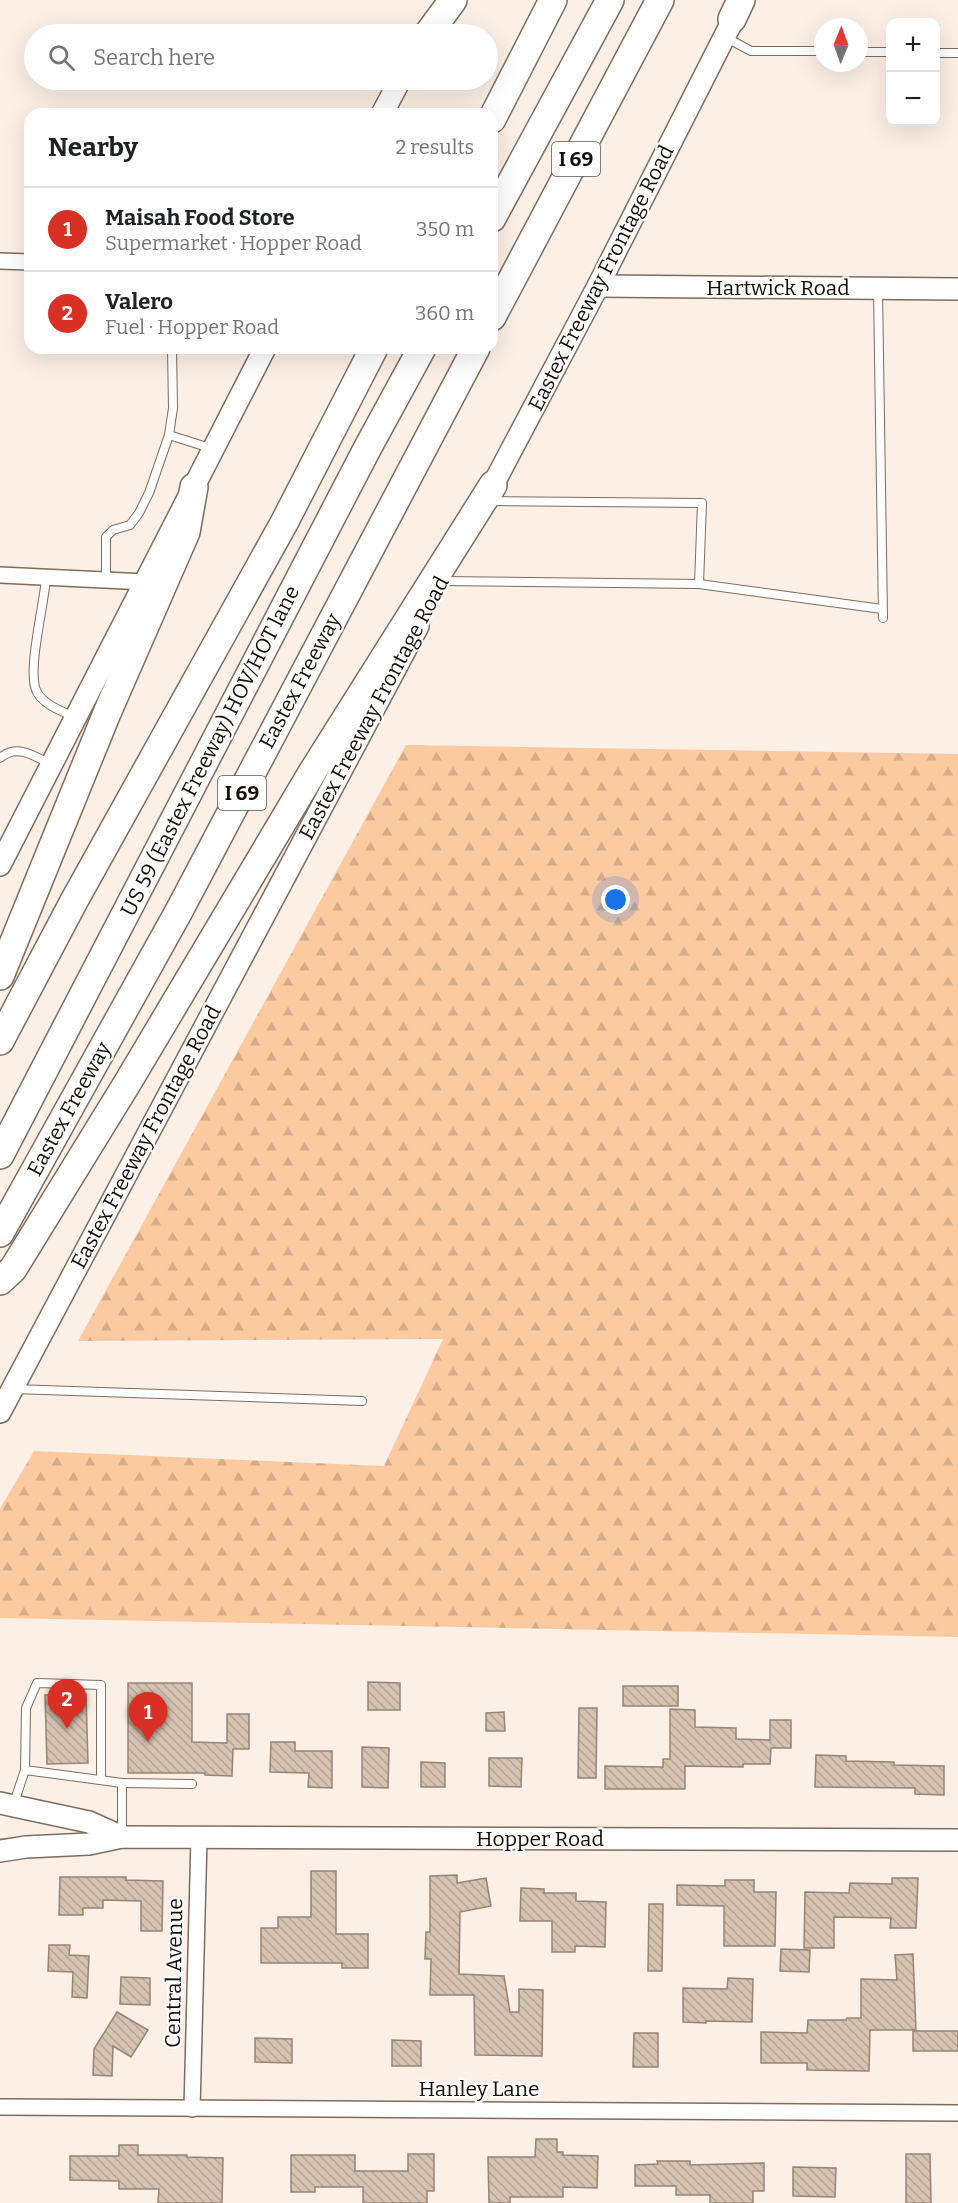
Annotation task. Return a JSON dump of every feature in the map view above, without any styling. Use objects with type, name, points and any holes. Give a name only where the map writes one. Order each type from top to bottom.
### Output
[{"type":"highway","points":[[434,24],[453,0]]},
{"type":"highway","points":[[498,108],[553,0]]},
{"type":"highway","name":"I 69","points":[[498,207],[610,0]]},
{"type":"highway","name":"I 69","points":[[498,306],[660,0]]},
{"type":"highway","points":[[0,1041],[74,901],[284,523],[371,354]]},
{"type":"highway","name":"US 59 (Eastex Freeway) HOV/HOT lane","points":[[0,1155],[367,449],[419,354]]},
{"type":"highway","name":"Eastex Freeway","points":[[0,1233],[179,911],[473,354]]},
{"type":"highway","points":[[0,976],[107,713],[186,532],[194,487]]},
{"type":"highway","points":[[0,1281],[13,1269],[128,1082],[313,771],[488,493]]},
{"type":"main road","points":[[432,24],[445,0]]},
{"type":"main road","name":"Eastex Freeway Frontage Road","points":[[0,1412],[598,286],[735,14]]},
{"type":"main road","points":[[385,108],[395,90]]},
{"type":"main road","name":"Hartwick Road","points":[[598,286],[958,289]]},
{"type":"main road","points":[[2,855],[52,765],[262,354]]},
{"type":"main road","name":"Hopper Road","points":[[7,1804],[89,1822],[122,1837]]},
{"type":"main road","name":"Hopper Road","points":[[0,1851],[26,1847],[89,1844],[122,1837],[958,1840]]},
{"type":"street","points":[[0,261],[24,262]]},
{"type":"street","points":[[0,575],[146,582]]},
{"type":"street","name":"Central Avenue","points":[[192,2109],[199,1838]]},
{"type":"street","name":"Hanley Lane","points":[[0,2107],[958,2113]]},
{"type":"lane","points":[[735,14],[751,51],[814,51]]},
{"type":"lane","points":[[868,52],[886,52]]},
{"type":"lane","points":[[940,53],[958,53]]},
{"type":"lane","points":[[878,289],[883,618]]},
{"type":"lane","points":[[106,580],[106,537],[113,531],[130,525],[139,513],[149,493],[169,435],[173,408],[172,354]]},
{"type":"lane","points":[[169,435],[214,449]]},
{"type":"lane","points":[[488,493],[702,503],[699,584]]},
{"type":"lane","points":[[46,577],[33,667],[36,691],[48,704],[76,718]]},
{"type":"lane","points":[[442,581],[699,584],[882,609]]},
{"type":"lane","points":[[0,758],[6,753],[24,751],[52,765]]},
{"type":"lane","points":[[12,1389],[362,1401]]},
{"type":"lane","points":[[7,1804],[25,1770],[26,1708],[37,1683],[101,1685],[101,1780]]},
{"type":"lane","points":[[25,1770],[123,1783],[192,1784]]},
{"type":"lane","points":[[122,1837],[123,1783]]},
{"type":"green space","points":[[406,745],[958,754],[958,1637],[0,1618],[0,1509],[34,1451],[384,1466],[443,1339],[78,1341]]},
{"type":"building","points":[[368,1682],[400,1683],[400,1710],[368,1710]]},
{"type":"building","points":[[128,1683],[192,1683],[192,1742],[227,1743],[227,1714],[249,1714],[249,1749],[233,1749],[232,1776],[205,1775],[205,1773],[128,1773]]},
{"type":"building","points":[[623,1686],[678,1686],[678,1706],[623,1706]]},
{"type":"building","points":[[86,1694],[88,1763],[47,1764],[45,1695]]},
{"type":"building","points":[[579,1708],[597,1708],[596,1778],[578,1778]]},
{"type":"building","points":[[670,1709],[695,1710],[695,1727],[736,1728],[736,1739],[770,1740],[770,1720],[791,1720],[791,1748],[771,1748],[770,1764],[743,1764],[743,1767],[685,1766],[685,1789],[605,1789],[605,1766],[663,1767],[663,1759],[670,1759]]},
{"type":"building","points":[[504,1712],[505,1731],[486,1731],[486,1713]]},
{"type":"building","points":[[271,1742],[295,1742],[295,1751],[332,1751],[332,1788],[308,1787],[309,1773],[270,1772]]},
{"type":"building","points":[[362,1747],[389,1748],[388,1788],[362,1787]]},
{"type":"building","points":[[816,1755],[846,1756],[846,1761],[944,1766],[944,1795],[915,1794],[915,1788],[815,1787]]},
{"type":"building","points":[[489,1758],[522,1758],[521,1787],[489,1786]]},
{"type":"building","points":[[421,1762],[445,1763],[445,1787],[421,1787]]},
{"type":"building","points":[[311,1871],[336,1871],[336,1934],[368,1934],[368,1968],[342,1968],[342,1963],[261,1963],[261,1928],[278,1928],[278,1917],[311,1917]]},
{"type":"building","points":[[457,1875],[457,1883],[486,1878],[491,1906],[460,1912],[459,1974],[504,1976],[510,2012],[519,2012],[519,1989],[543,1990],[542,2056],[475,2055],[474,1995],[430,1995],[431,1959],[425,1959],[426,1932],[430,1932],[430,1876]]},
{"type":"building","points":[[60,1877],[126,1877],[126,1880],[163,1881],[162,1931],[141,1931],[141,1901],[103,1900],[103,1908],[83,1908],[83,1915],[59,1915]]},
{"type":"building","points":[[892,1878],[918,1878],[916,1928],[890,1928],[891,1918],[834,1917],[834,1948],[804,1948],[805,1892],[849,1893],[850,1883],[892,1884]]},
{"type":"building","points":[[725,1880],[754,1880],[754,1892],[776,1892],[775,1946],[724,1946],[724,1906],[677,1905],[677,1885],[725,1886]]},
{"type":"building","points":[[521,1888],[544,1889],[544,1893],[576,1893],[576,1901],[606,1902],[605,1947],[575,1946],[575,1952],[552,1952],[552,1921],[520,1921]]},
{"type":"building","points":[[649,1904],[663,1904],[662,1971],[648,1971]]},
{"type":"building","points":[[49,1945],[70,1945],[69,1955],[89,1956],[87,1998],[72,1997],[73,1972],[48,1971]]},
{"type":"building","points":[[781,1949],[810,1950],[809,1972],[780,1971]]},
{"type":"building","points":[[913,1954],[916,2030],[870,2030],[869,2071],[807,2070],[807,2063],[761,2063],[761,2032],[807,2033],[808,2020],[861,2018],[861,1979],[897,1980],[895,1955]]},
{"type":"building","points":[[121,1977],[150,1978],[150,2005],[120,2004]]},
{"type":"building","points":[[728,1978],[753,1979],[752,2022],[683,2022],[683,1988],[727,1989]]},
{"type":"building","points":[[117,2012],[148,2030],[131,2057],[113,2046],[112,2076],[93,2075],[94,2049]]},
{"type":"building","points":[[913,2031],[958,2031],[958,2051],[913,2051]]},
{"type":"building","points":[[634,2033],[658,2033],[658,2067],[633,2067]]},
{"type":"building","points":[[255,2038],[292,2039],[292,2063],[255,2062]]},
{"type":"building","points":[[392,2040],[421,2041],[421,2066],[392,2066]]},
{"type":"building","points":[[536,2139],[557,2139],[557,2152],[563,2152],[563,2155],[598,2156],[597,2188],[563,2187],[563,2197],[510,2197],[510,2203],[489,2203],[488,2157],[535,2157]]},
{"type":"building","points":[[119,2145],[138,2145],[138,2155],[223,2158],[222,2203],[158,2203],[159,2189],[119,2189],[119,2181],[70,2180],[70,2156],[119,2156]]},
{"type":"building","points":[[408,2154],[434,2154],[434,2191],[427,2191],[427,2203],[363,2203],[363,2187],[315,2187],[315,2192],[291,2192],[291,2155],[355,2155],[355,2171],[408,2171]]},
{"type":"building","points":[[906,2154],[930,2154],[931,2203],[906,2203]]},
{"type":"building","points":[[657,2161],[690,2161],[690,2165],[764,2163],[764,2191],[753,2191],[753,2203],[710,2203],[710,2195],[676,2195],[676,2186],[635,2186],[635,2165],[658,2164]]},
{"type":"building","points":[[793,2167],[836,2168],[835,2197],[793,2196]]},
{"type":"place","name":"Valero","points":[[67,1729]]},
{"type":"place","name":"Maisah Food Store","points":[[148,1742]]}]
